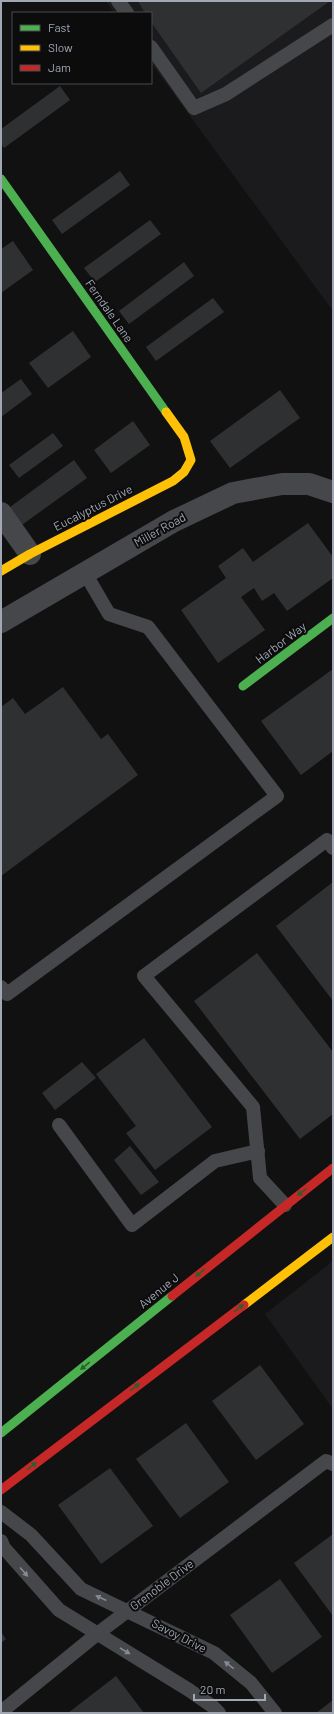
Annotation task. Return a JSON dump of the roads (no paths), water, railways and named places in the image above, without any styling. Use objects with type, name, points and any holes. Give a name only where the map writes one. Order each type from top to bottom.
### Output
[{"type":"street","name":"Ferndale Lane","points":[[1,179],[184,437],[190,460]]},
{"type":"street","name":"Eucalyptus Drive","points":[[1,570],[173,481],[184,472],[190,460]]},
{"type":"street","name":"Miller Road","points":[[1,622],[174,521],[233,493],[282,484],[309,484],[333,492]]},
{"type":"street","points":[[1,513],[30,554]]},
{"type":"street","name":"Harbor Way","points":[[243,686],[333,618]]},
{"type":"street","name":"Avenue J","points":[[1,1433],[333,1168]]},
{"type":"street","points":[[1,1490],[333,1237]]},
{"type":"lane","points":[[118,1],[126,12]]},
{"type":"lane","points":[[152,48],[194,108],[226,94],[333,25]]},
{"type":"lane","points":[[1,987],[7,994],[277,796],[148,627],[109,614],[85,572]]},
{"type":"lane","points":[[285,1205],[260,1178],[252,1107],[144,976],[327,840],[333,848]]},
{"type":"lane","points":[[59,1125],[132,1225],[215,1161],[258,1151]]},
{"type":"lane","name":"Grenoble Drive","points":[[1,1712],[97,1634],[329,1462]]},
{"type":"lane","name":"Savoy Drive","points":[[1,1512],[31,1535],[81,1589],[214,1653],[251,1683],[275,1713]]},
{"type":"lane","points":[[1,1541],[4,1548],[59,1610],[189,1690],[212,1706],[219,1713]]}]
